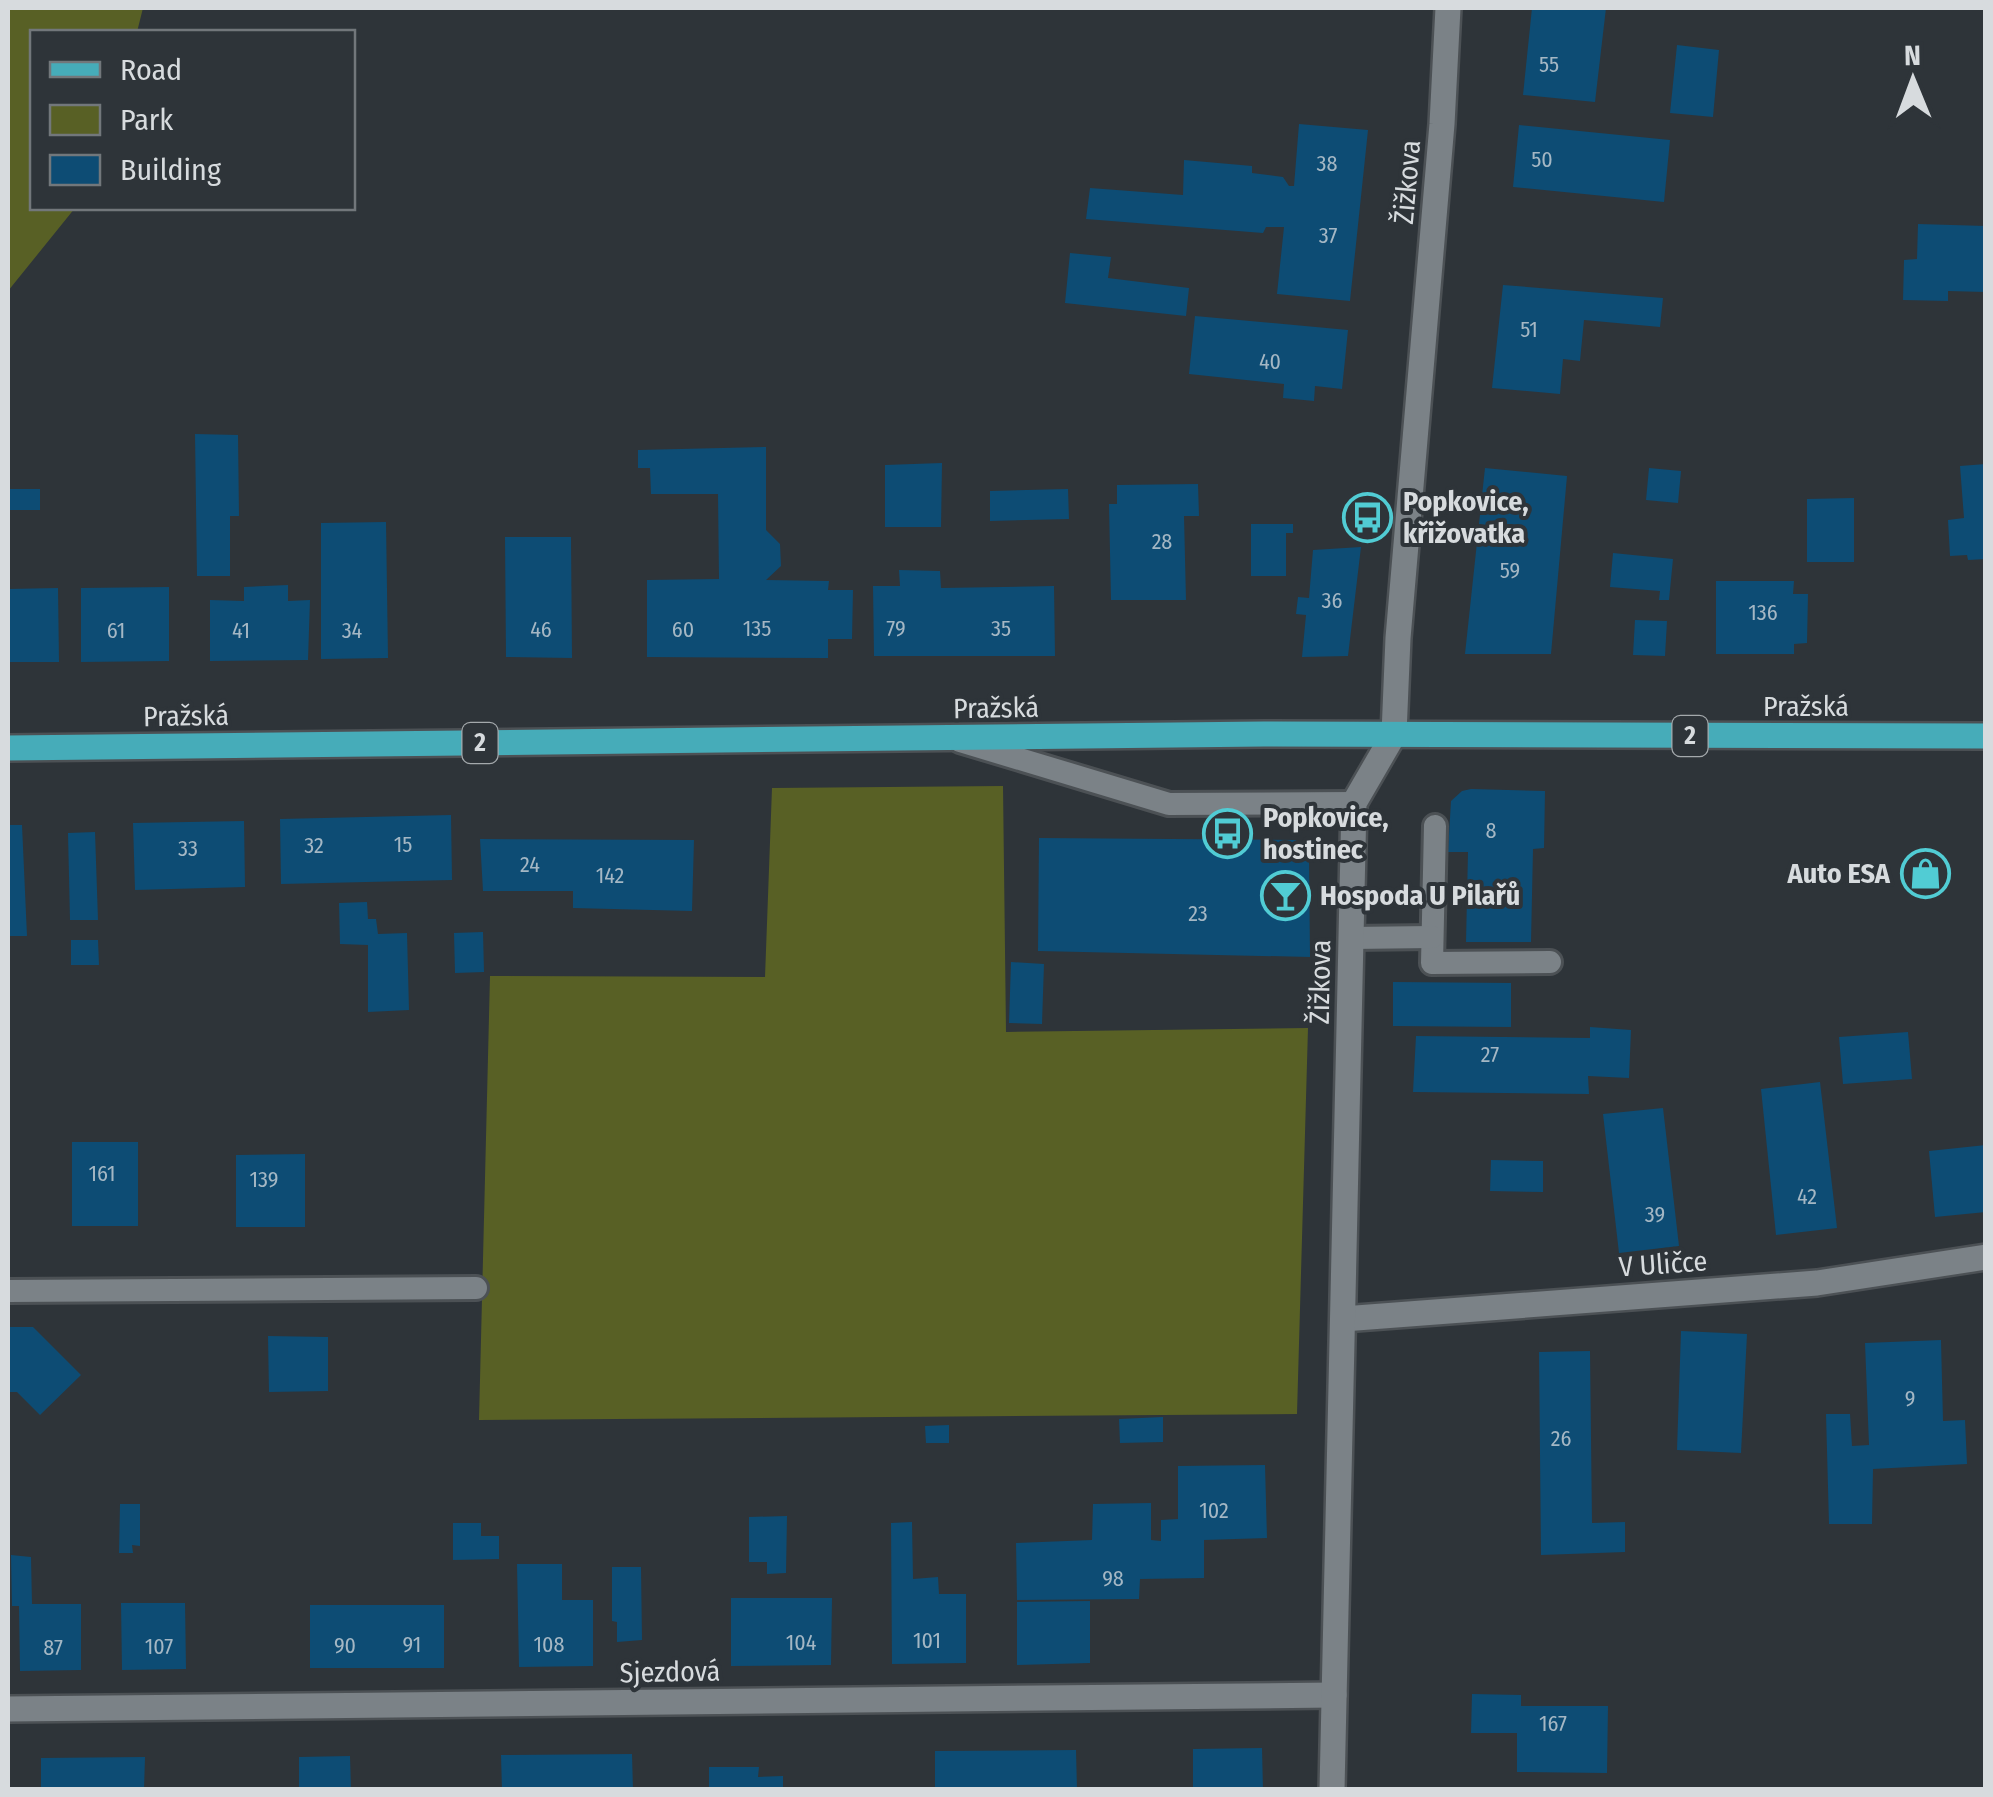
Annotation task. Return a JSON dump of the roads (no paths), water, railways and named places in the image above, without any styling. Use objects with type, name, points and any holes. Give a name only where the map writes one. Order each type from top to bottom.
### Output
[{"type":"main road","name":"Pražská","points":[[8,748],[1394,734],[1986,736]]},
{"type":"street","name":"Žižkova","points":[[1332,1790],[1354,803],[1394,734],[1398,638],[1448,8]]},
{"type":"street","name":"V Uličce","points":[[1343,1319],[1816,1282],[1986,1256]]},
{"type":"street","name":"Sjezdová","points":[[8,1709],[1334,1695]]},
{"type":"lane","points":[[952,738],[1169,804],[1354,803]]},
{"type":"lane","points":[[1435,826],[1432,963],[1550,962]]},
{"type":"lane","points":[[1351,938],[1432,938]]},
{"type":"lane","points":[[8,1290],[476,1288]]},
{"type":"place","name":"Popkovice, křižovatka","points":[[1368,517]]},
{"type":"place","name":"Popkovice, hostinec","points":[[1228,833]]},
{"type":"place","name":"Auto ESA","points":[[1925,873]]},
{"type":"place","name":"Hospoda U Pilařů","points":[[1285,895]]}]
